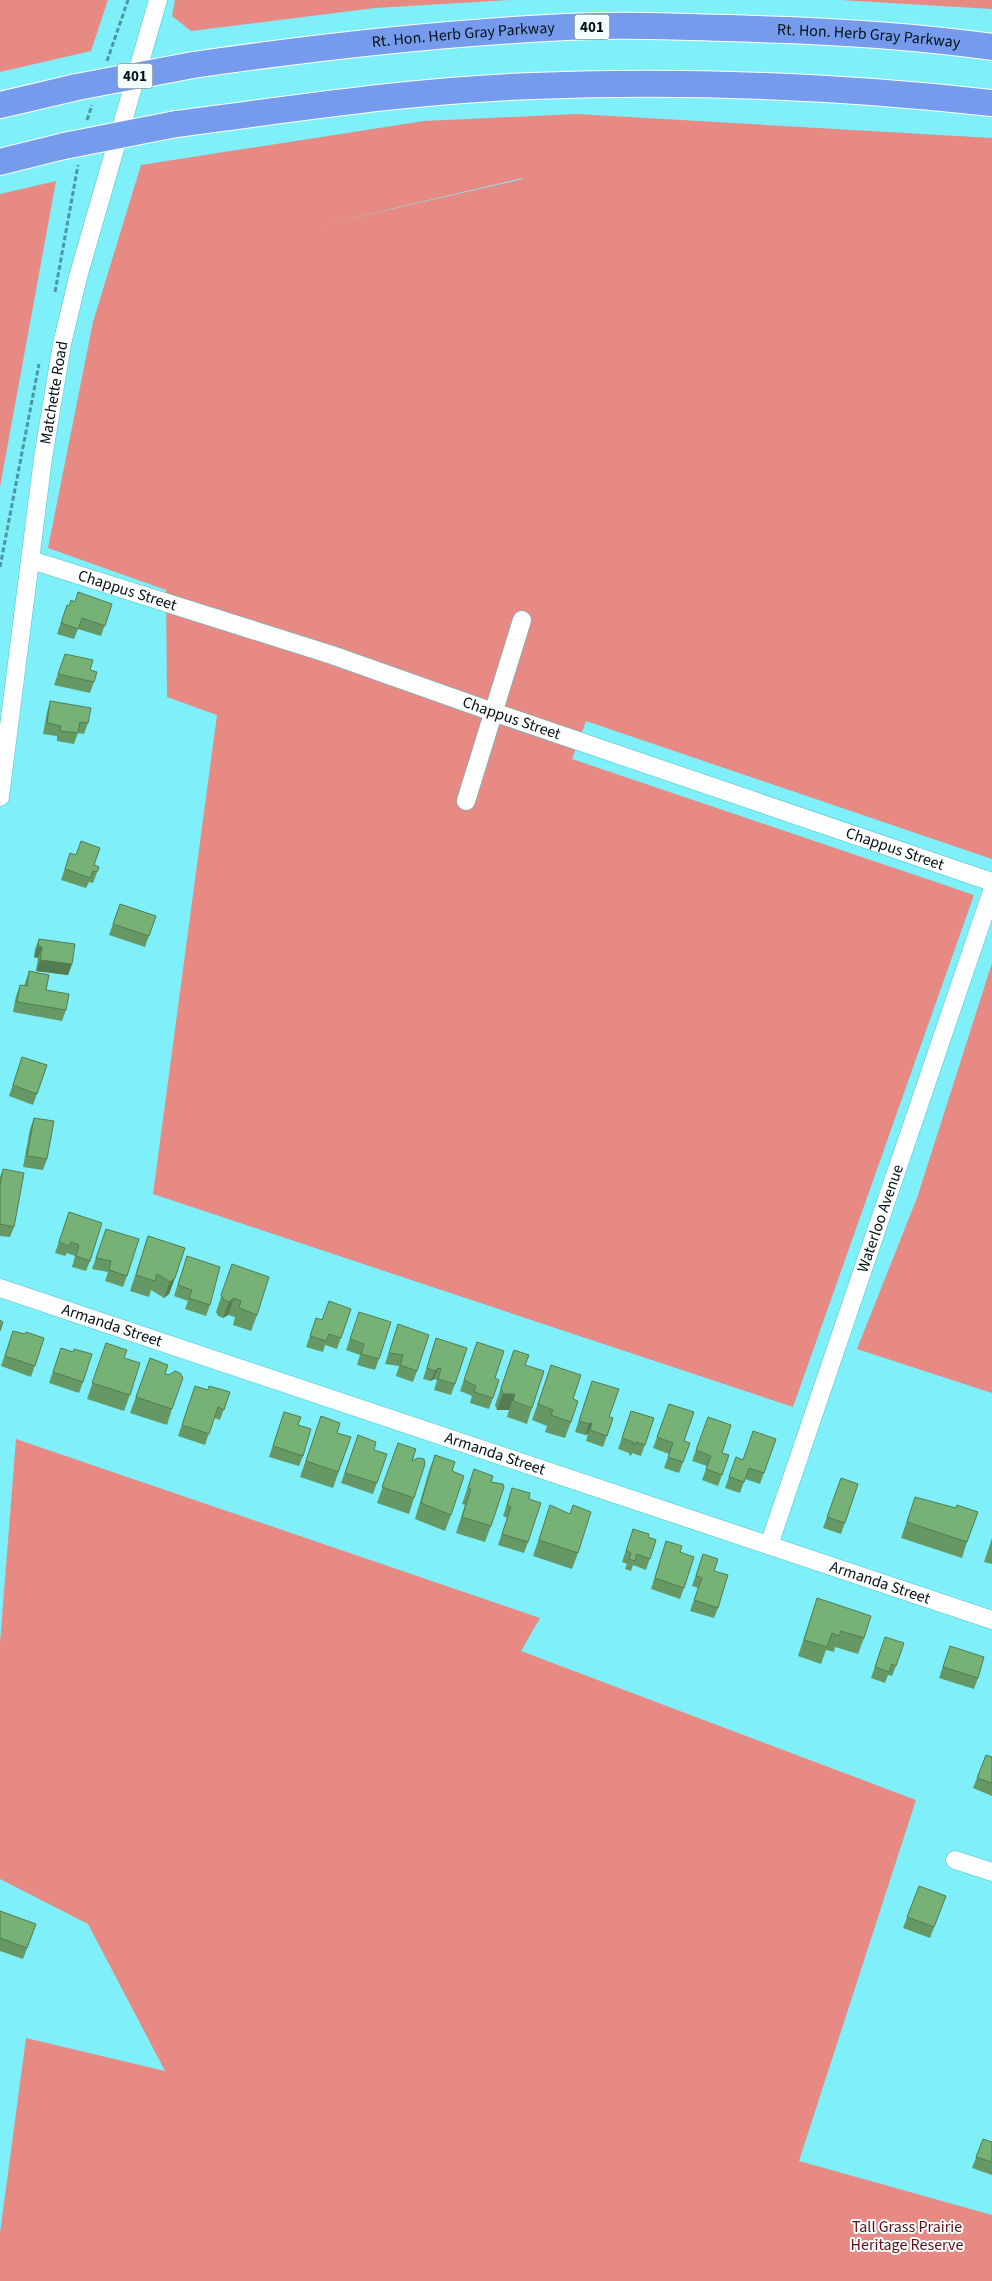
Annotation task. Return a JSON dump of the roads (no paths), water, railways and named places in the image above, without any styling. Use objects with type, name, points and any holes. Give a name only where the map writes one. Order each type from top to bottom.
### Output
[{"type":"highway","name":"Rt. Hon. Herb Gray Parkway","points":[[0,105],[77,87],[193,65],[333,45],[476,32],[568,27],[665,26],[814,31],[956,42],[992,47]]},
{"type":"highway","points":[[0,162],[64,146],[176,124],[351,101],[530,86],[660,84],[808,87],[992,103]]},
{"type":"street","name":"Matchette Road","points":[[0,797],[44,458],[62,344],[78,277],[158,0]]},
{"type":"street","name":"Chappus Street","points":[[31,560],[332,655],[493,712],[992,882]]},
{"type":"street","points":[[466,801],[522,620]]},
{"type":"street","name":"Waterloo Avenue","points":[[770,1545],[992,891]]},
{"type":"street","name":"Armanda Street","points":[[0,1288],[992,1620]]},
{"type":"street","points":[[955,1860],[992,1872]]},
{"type":"park label","name":"Tall Grass Prairie Heritage Reserve","points":[[907,2236]]}]
